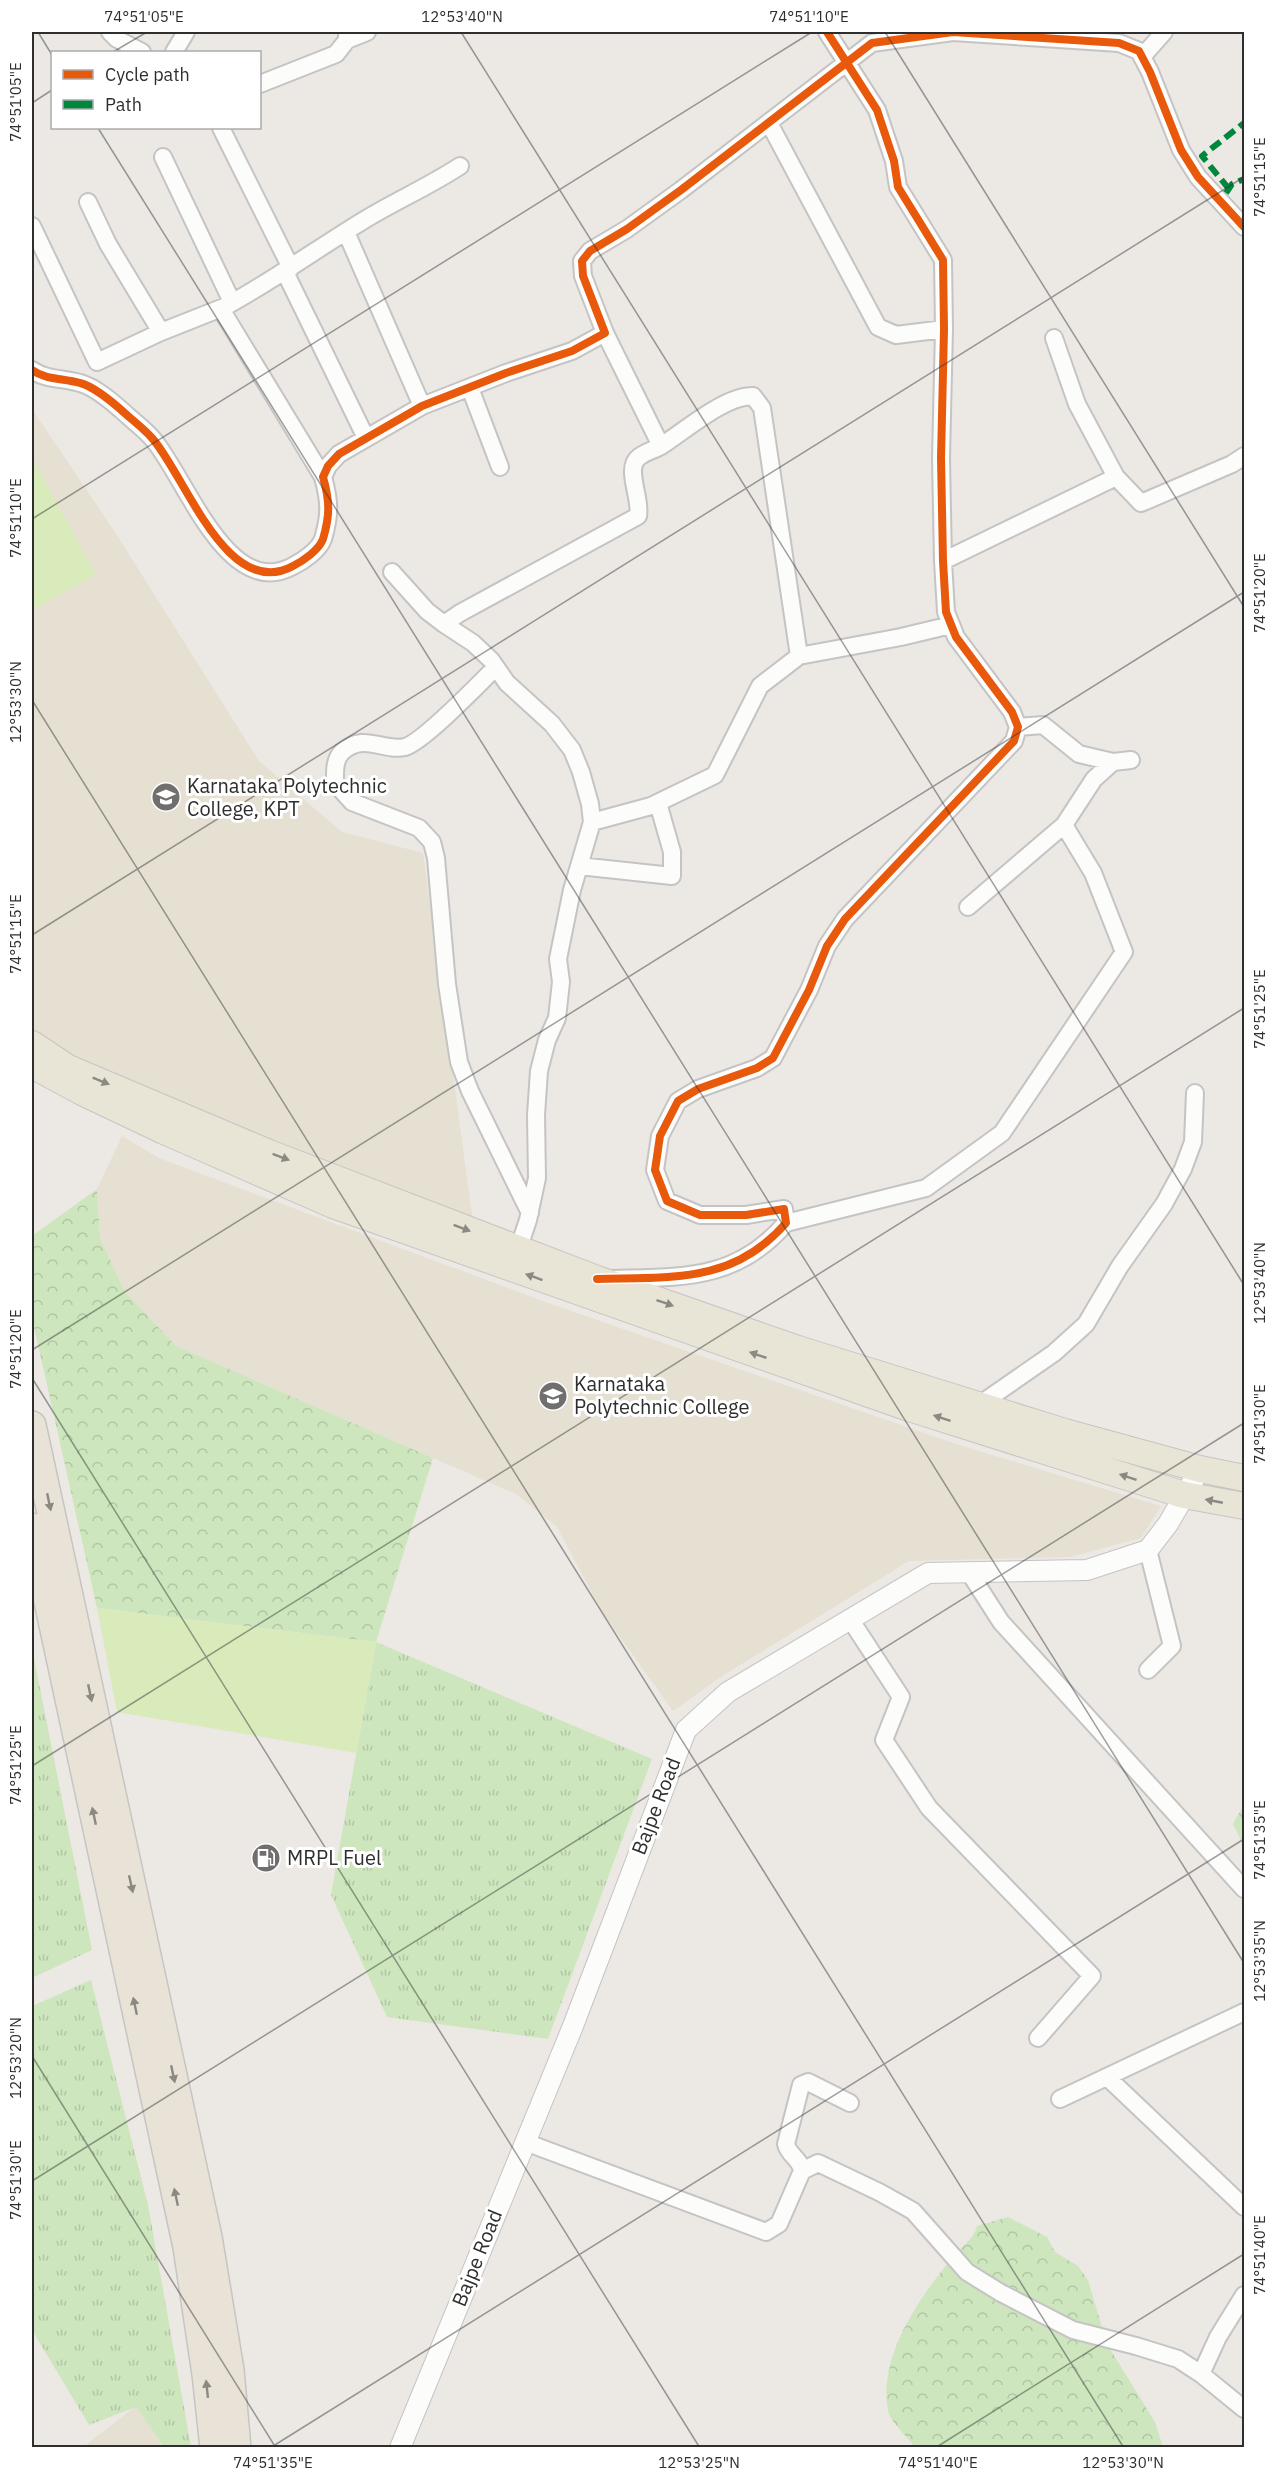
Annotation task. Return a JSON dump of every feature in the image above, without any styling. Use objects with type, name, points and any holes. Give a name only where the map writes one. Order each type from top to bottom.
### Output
[{"type":"highway","points":[[32,1425],[208,2237],[230,2370],[237,2448]]},
{"type":"highway","points":[[32,1527],[187,2247],[206,2374],[214,2448]]},
{"type":"main road","points":[[32,1044],[48,1068],[164,1131],[333,1205],[1065,1432],[1200,1469],[1245,1478]]},
{"type":"main road","points":[[48,1068],[68,1068],[269,1153],[518,1250],[582,1281],[906,1407],[1184,1495],[1245,1506]]},
{"type":"street","points":[[110,32],[117,39],[140,51]]},
{"type":"street","points":[[175,51],[186,32]]},
{"type":"street","points":[[261,84],[336,54],[347,36],[367,32]]},
{"type":"street","points":[[786,1223],[784,1209],[746,1215],[700,1215],[667,1200],[655,1170],[660,1136],[678,1101],[698,1089],[757,1068],[773,1058],[809,990],[827,946],[845,919],[1014,741],[1018,727],[1012,712],[956,637],[946,612],[940,458],[944,329],[943,260],[898,187],[894,161],[877,110],[827,32]]},
{"type":"street","points":[[661,446],[605,333],[583,276],[582,261],[590,251],[627,229],[770,123],[872,43],[897,36],[952,32],[1119,43],[1139,51],[1181,150],[1198,177],[1245,227]]},
{"type":"street","points":[[1142,57],[1164,32]]},
{"type":"street","points":[[770,123],[878,327],[896,335],[944,329]]},
{"type":"street","points":[[221,129],[366,438]]},
{"type":"street","points":[[163,157],[228,305]]},
{"type":"street","points":[[32,370],[39,375],[82,383],[127,414],[153,438],[214,533],[237,561],[261,573],[281,573],[301,562],[321,544],[330,502],[322,477],[221,309],[460,165]]},
{"type":"street","points":[[88,202],[108,244],[161,332]]},
{"type":"street","points":[[32,226],[97,362],[161,332],[228,305]]},
{"type":"street","points":[[346,232],[422,406]]},
{"type":"street","points":[[322,477],[339,454],[422,406],[572,351],[605,333]]},
{"type":"street","points":[[1054,338],[1077,404],[1116,477],[1141,503],[1232,464],[1245,456]]},
{"type":"street","points":[[470,388],[500,467]]},
{"type":"street","points":[[444,624],[460,613],[638,516],[640,508],[632,471],[633,463],[638,457],[661,446],[729,401],[744,396],[753,396],[762,408],[799,656]]},
{"type":"street","points":[[943,561],[1116,477]]},
{"type":"street","points":[[392,572],[427,611],[472,644],[496,667],[507,683],[552,724],[572,750],[590,804],[592,822],[570,899],[558,958],[561,982],[557,1018],[547,1040],[539,1071],[536,1115],[537,1178],[530,1213],[518,1250]]},
{"type":"street","points":[[592,822],[658,803],[715,775],[760,686],[799,656],[951,625]]},
{"type":"street","points":[[496,667],[423,738],[404,747],[386,746],[373,742],[353,745],[341,753],[336,764],[335,783],[352,802],[419,828],[432,842],[436,858],[447,984],[459,1062],[470,1091],[530,1213]]},
{"type":"street","points":[[1018,727],[1043,724],[1079,754],[1113,762],[1131,760]]},
{"type":"street","points":[[968,907],[1064,825],[1094,779],[1113,762]]},
{"type":"street","points":[[579,866],[672,876],[672,852],[658,803]]},
{"type":"street","points":[[582,1281],[690,1276],[731,1265],[771,1241],[786,1223],[926,1188],[1002,1133],[1124,952],[1093,873],[1064,825]]},
{"type":"street","points":[[979,1405],[1054,1353],[1086,1324],[1120,1266],[1164,1204],[1183,1170],[1193,1142],[1195,1093]]},
{"type":"street","points":[[1148,1670],[1172,1646],[1148,1550],[1168,1524],[1200,1469]]},
{"type":"street","name":"Bajpe Road","points":[[400,2448],[573,2026],[686,1730],[728,1692],[928,1573],[1087,1570],[1148,1550]]},
{"type":"street","points":[[969,1572],[1001,1622],[1245,1889]]},
{"type":"street","points":[[850,1619],[901,1697],[884,1740],[929,1808],[1092,1976],[1038,2038]]},
{"type":"street","points":[[1060,2099],[1245,2012]]},
{"type":"street","points":[[1108,2078],[1245,2207]]},
{"type":"street","points":[[802,2171],[799,2162],[787,2150],[786,2144],[801,2085],[808,2082],[850,2103]]},
{"type":"street","points":[[525,2142],[766,2232],[778,2224],[802,2171],[818,2163],[913,2211],[967,2272],[1001,2293],[1073,2330],[1178,2359],[1245,2409]]},
{"type":"street","points":[[1201,2374],[1218,2337],[1245,2295]]},
{"type":"shaded area","name":"Karnataka Polytechnic College, KPT","points":[[32,409],[115,532],[259,761],[342,832],[423,853],[474,1229],[246,1139],[32,1037]]},
{"type":"shaded area","name":"Karnataka Polytechnic College","points":[[122,1136],[159,1158],[548,1303],[959,1445],[1161,1506],[1141,1538],[1070,1557],[909,1561],[722,1676],[673,1711],[602,1612],[557,1527],[516,1494],[176,1346],[125,1292],[100,1238],[97,1189]]},
{"type":"shaded area","points":[[136,2406],[164,2448],[82,2448]]},
{"type":"green space","points":[[32,458],[96,574],[32,610]]},
{"type":"green space","points":[[97,1189],[100,1238],[125,1292],[176,1346],[433,1458],[376,1642],[97,1608],[32,1318],[32,1236]]},
{"type":"green space","points":[[97,1608],[376,1642],[356,1753],[117,1712]]},
{"type":"green space","points":[[376,1642],[652,1759],[548,2039],[387,2017],[331,1895]]},
{"type":"green space","points":[[32,1648],[92,1950],[32,1978]]},
{"type":"green space","points":[[1244,1804],[1244,1846],[1233,1824]]},
{"type":"green space","points":[[91,1980],[148,2205],[191,2447],[164,2447],[136,2407],[89,2425],[32,2330],[32,2006]]},
{"type":"green space","points":[[1008,2217],[1047,2237],[1055,2252],[1078,2266],[1088,2280],[1107,2344],[1155,2422],[1163,2447],[915,2447],[889,2415],[887,2390],[889,2369],[895,2349],[915,2310],[939,2274],[973,2235],[977,2226]]},
{"type":"marked path","points":[[1229,189],[1202,156],[1244,123]]},
{"type":"marked path","points":[[1226,193],[1232,184],[1244,179]]},
{"type":"cycle path","points":[[597,1279],[675,1276],[722,1267],[745,1257],[766,1243],[786,1223],[784,1209],[746,1215],[700,1215],[667,1201],[655,1170],[660,1136],[678,1101],[698,1089],[757,1068],[773,1058],[809,990],[827,946],[845,919],[1014,741],[1018,727],[1012,712],[956,637],[946,612],[941,458],[943,260],[898,187],[894,161],[877,110],[827,32]]},
{"type":"cycle path","points":[[32,370],[49,377],[86,385],[118,407],[152,438],[210,529],[228,551],[248,566],[269,572],[297,564],[321,543],[327,523],[328,508],[323,477],[328,466],[339,454],[422,406],[506,373],[572,351],[605,333],[583,276],[582,261],[590,251],[627,229],[681,190],[872,43],[953,32],[1119,43],[1139,51],[1150,72],[1181,150],[1198,177],[1244,227]]},
{"type":"place","name":"Karnataka Polytechnic College, KPT","points":[[166,797]]},
{"type":"place","name":"Karnataka Polytechnic College","points":[[553,1396]]},
{"type":"place","name":"MRPL Fuel","points":[[266,1858]]}]
